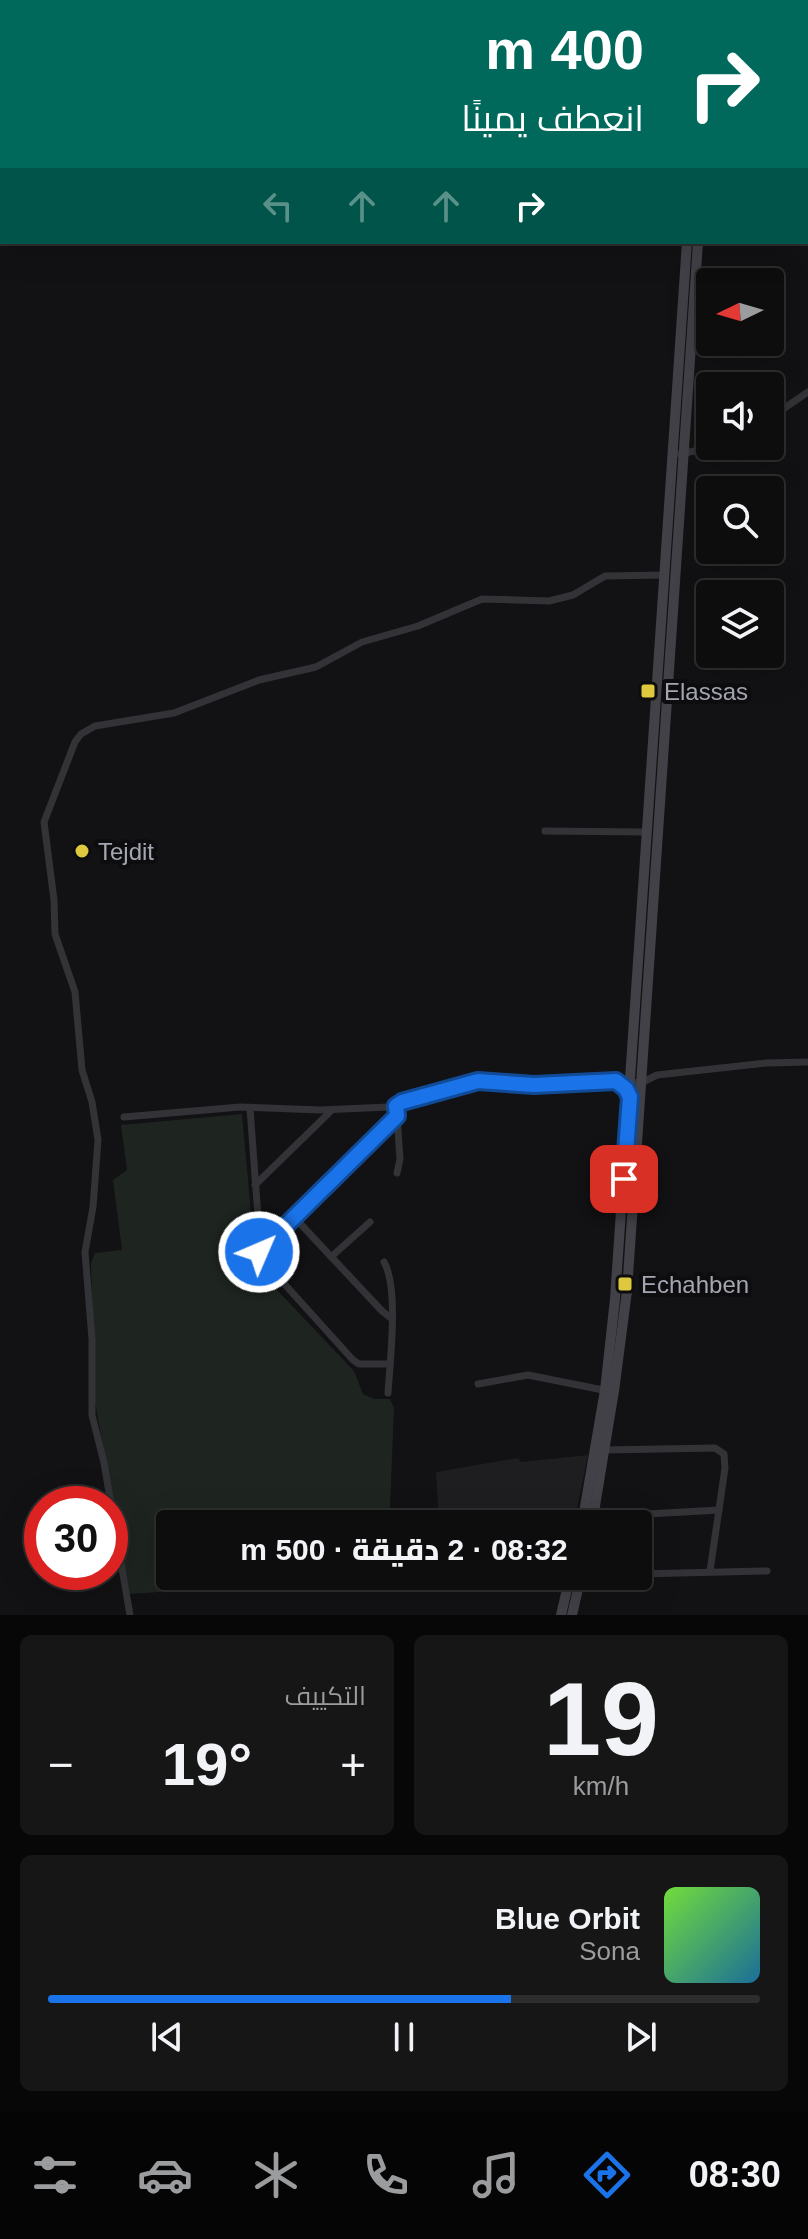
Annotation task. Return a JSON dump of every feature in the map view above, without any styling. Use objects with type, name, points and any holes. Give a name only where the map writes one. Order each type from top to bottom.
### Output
[{"type":"main road","points":[[623,1261],[630,1097],[643,1061],[665,575],[679,454],[687,244]]},
{"type":"main road","points":[[595,1510],[605,1450],[623,1261],[636,1083],[632,1070],[646,832],[655,779],[698,244]]},
{"type":"main road","points":[[585,1510],[610,1391]]},
{"type":"main road","points":[[561,1615],[567,1590]]},
{"type":"main road","points":[[572,1615],[578,1590]]},
{"type":"street","points":[[784,408],[808,392]]},
{"type":"street","points":[[679,454],[696,451]]},
{"type":"street","points":[[130,1615],[104,1463],[92,1415],[92,1339],[85,1252],[93,1207],[98,1140],[80,1059],[75,992],[55,934],[44,822],[75,742],[81,734],[95,726],[174,713],[259,680],[316,667],[362,642],[418,626],[482,599],[549,601],[573,595],[605,576],[665,575]]},
{"type":"street","points":[[545,831],[646,832]]},
{"type":"street","points":[[643,1061],[648,1070],[657,1075]]},
{"type":"street","points":[[124,1117],[250,1108],[332,1110],[396,1106],[478,1081],[534,1085],[636,1083],[657,1075],[766,1063],[808,1062]]},
{"type":"street","points":[[616,1081],[632,1070]]},
{"type":"street","points":[[616,1081],[630,1097]]},
{"type":"street","points":[[396,1106],[400,1159],[397,1173]]},
{"type":"street","points":[[250,1108],[259,1252],[264,1262],[353,1360],[359,1364],[390,1364]]},
{"type":"street","points":[[255,1185],[332,1110]]},
{"type":"street","points":[[259,1252],[397,1116]]},
{"type":"street","points":[[294,1217],[392,1319]]},
{"type":"street","points":[[331,1257],[370,1222]]},
{"type":"street","points":[[384,1262],[390,1272],[392,1319],[388,1393]]},
{"type":"street","points":[[478,1384],[528,1375],[610,1391]]},
{"type":"street","points":[[605,1450],[721,1450],[725,1458],[710,1571]]},
{"type":"street","points":[[652,1515],[719,1510]]},
{"type":"street","points":[[652,1573],[767,1571]]},
{"type":"shaded area","points":[[242,1114],[259,1271],[354,1371],[363,1394],[374,1399],[390,1399],[394,1408],[389,1510],[156,1510],[156,1590],[189,1590],[130,1594],[128,1486],[110,1486],[95,1402],[91,1263],[95,1253],[122,1250],[113,1180],[127,1170],[121,1125]]},
{"type":"shaded area","points":[[588,1455],[577,1510],[438,1510],[436,1472],[518,1458],[521,1462]]},
{"type":"place","name":"Elassas","points":[[648,691]]},
{"type":"place","name":"Tejdit","points":[[82,851]]},
{"type":"place","name":"Echahben","points":[[625,1284]]},
{"type":"route","points":[[259,1252],[397,1116],[396,1106],[468,1083],[534,1085],[616,1081],[630,1097],[624,1179]]}]
